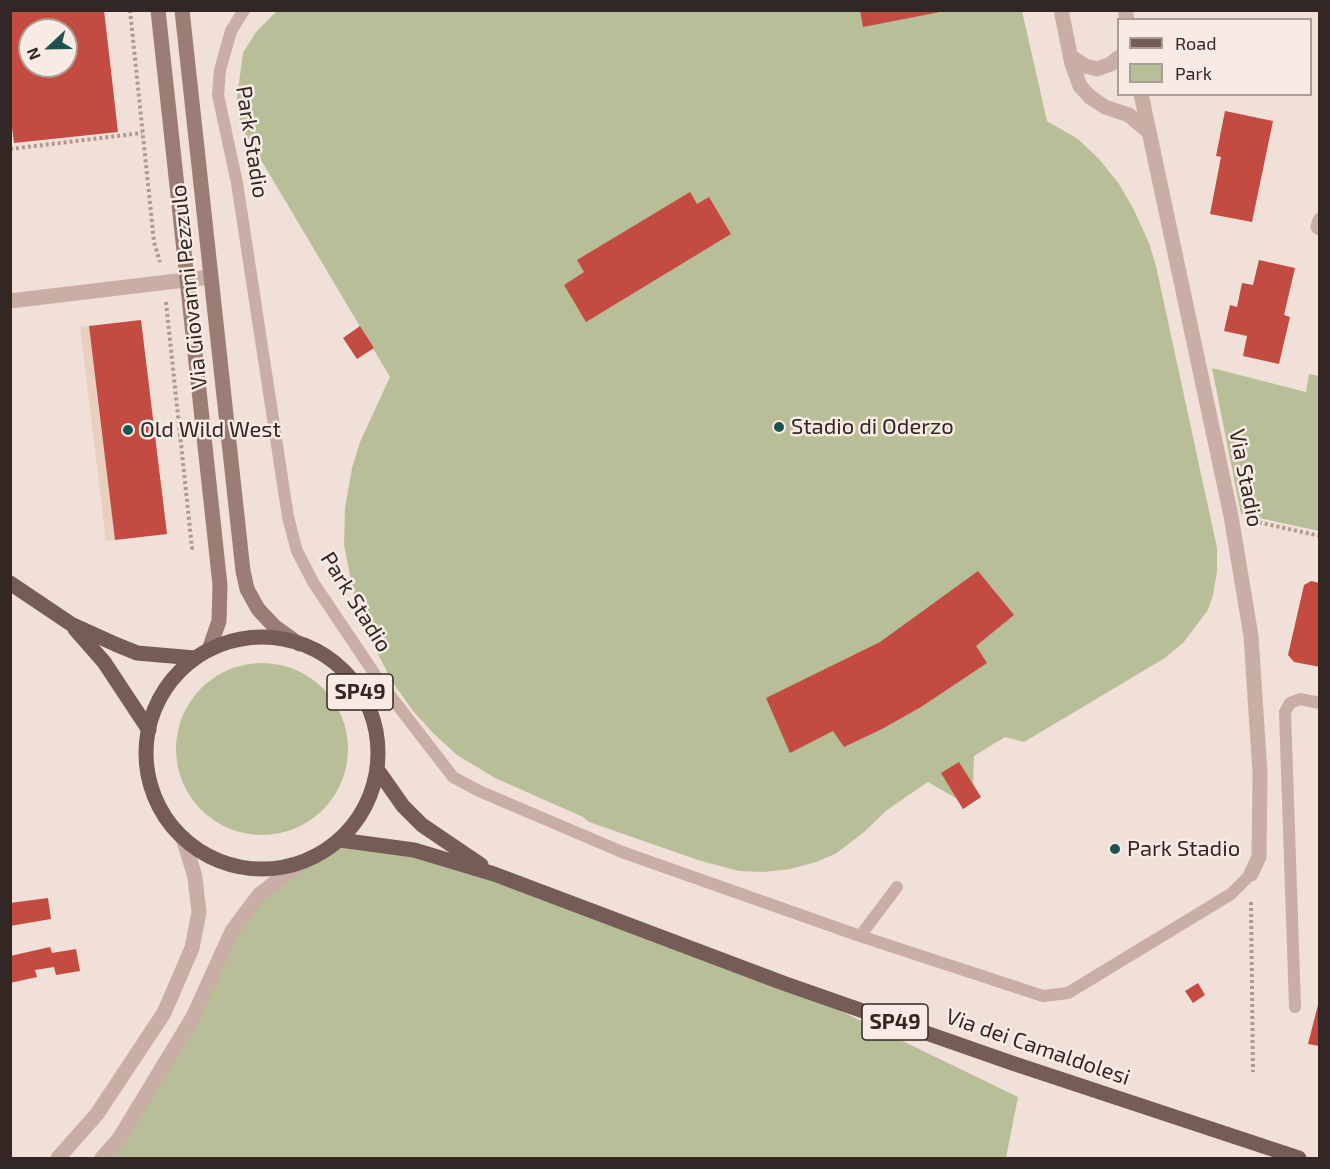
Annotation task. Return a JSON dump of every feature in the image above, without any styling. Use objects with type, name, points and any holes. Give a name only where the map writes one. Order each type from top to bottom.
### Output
[{"type":"main road","points":[[10,582],[71,624],[137,653],[195,658]]},
{"type":"main road","points":[[71,624],[104,662],[148,730]]},
{"type":"main road","name":"SP49","points":[[247,638],[282,638],[298,644],[316,650],[344,670],[366,699],[377,733],[377,769],[371,795],[358,819],[340,840],[300,863],[269,869],[238,866],[208,856],[183,838],[164,815],[152,788],[147,760],[148,730],[158,703],[174,678],[195,658],[219,645],[247,638]]},
{"type":"main road","name":"Via dei Camaldolesi","points":[[377,769],[403,806],[422,825],[494,874]]},
{"type":"main road","name":"Via dei Camaldolesi","points":[[340,840],[414,850],[494,874],[783,983],[1012,1063],[1299,1158]]},
{"type":"street","name":"Via Giovanni Pezzulo","points":[[158,10],[220,585],[219,621],[209,650]]},
{"type":"street","name":"Via Giovanni Pezzulo","points":[[182,10],[243,571],[247,590],[258,609],[274,627],[298,644]]},
{"type":"street","points":[[1061,10],[1070,56],[1080,86],[1090,97],[1105,106],[1129,115],[1149,132]]},
{"type":"street","points":[[1070,56],[1085,66],[1098,69],[1117,60]]},
{"type":"street","name":"Via Stadio","points":[[1141,96],[1231,516],[1251,636],[1260,773],[1259,857],[1251,874]]},
{"type":"street","points":[[1320,220],[1318,227],[1320,228]]},
{"type":"street","points":[[10,302],[210,278]]},
{"type":"street","points":[[58,1158],[97,1114],[164,1013],[192,948],[199,912],[195,877],[183,838]]},
{"type":"street","points":[[102,1158],[119,1139],[193,1017],[232,931],[259,895],[300,863]]},
{"type":"lane","name":"Park Stadio","points":[[244,10],[231,31],[220,70],[218,95],[237,183],[288,517],[297,551],[314,582],[382,685],[453,777],[479,791],[622,852],[860,936],[1043,996],[1068,993],[1231,894],[1251,874]]},
{"type":"lane","points":[[1295,1007],[1285,712],[1290,703],[1299,699],[1320,703]]},
{"type":"lane","points":[[860,936],[897,887]]},
{"type":"path","points":[[130,10],[154,242],[161,266]]},
{"type":"path","points":[[10,149],[142,133]]},
{"type":"path","points":[[166,300],[192,549],[199,548]]},
{"type":"path","points":[[1231,516],[1320,536]]},
{"type":"path","points":[[1251,874],[1253,1072]]},
{"type":"green space","name":"Stadio di Oderzo","points":[[277,11],[1022,11],[1047,121],[1078,139],[1100,160],[1119,184],[1149,243],[1156,266],[1217,548],[1217,572],[1208,610],[1183,643],[1165,658],[1024,742],[1005,737],[974,756],[973,785],[981,797],[963,809],[957,799],[928,782],[887,810],[863,833],[835,854],[790,869],[764,872],[739,871],[701,861],[589,822],[583,817],[495,778],[457,755],[413,711],[393,683],[372,643],[356,605],[344,545],[345,508],[352,468],[360,442],[390,377],[242,128],[236,105],[243,53],[256,32]]},
{"type":"green space","points":[[1212,368],[1306,392],[1309,374],[1319,376],[1319,531],[1241,514]]},
{"type":"green space","points":[[262,663],[295,670],[310,678],[322,689],[333,701],[341,716],[348,749],[341,782],[333,797],[322,809],[310,820],[295,828],[262,835],[229,828],[214,820],[202,809],[191,797],[183,782],[176,749],[183,716],[191,701],[202,689],[214,678],[229,670]]},
{"type":"green space","points":[[340,840],[414,850],[783,983],[1018,1097],[1006,1158],[102,1158],[119,1139],[232,931],[300,863]]},
{"type":"shaded area","points":[[89,326],[115,540],[106,541],[80,327]]},
{"type":"building","points":[[10,10],[104,10],[118,132],[14,143],[10,112]]},
{"type":"building","points":[[860,10],[939,10],[940,12],[863,27]]},
{"type":"building","points":[[1225,111],[1273,121],[1252,222],[1210,214],[1221,157],[1216,156]]},
{"type":"building","points":[[690,192],[697,204],[709,197],[731,234],[586,322],[564,285],[584,272],[577,260]]},
{"type":"building","points":[[1259,260],[1295,268],[1284,315],[1290,317],[1279,364],[1243,356],[1247,336],[1224,331],[1230,305],[1237,307],[1242,283],[1253,285]]},
{"type":"building","name":"Old Wild West","points":[[141,320],[167,534],[115,540],[89,326]]},
{"type":"building","points":[[360,326],[374,348],[357,359],[343,338]]},
{"type":"building","points":[[978,571],[1014,615],[976,646],[987,663],[921,707],[844,747],[833,731],[790,753],[766,698],[880,642]]},
{"type":"building","points":[[1311,581],[1320,583],[1320,667],[1294,662],[1288,655],[1304,585]]},
{"type":"building","points":[[959,762],[981,797],[963,809],[941,773]]},
{"type":"building","points":[[48,898],[51,919],[10,926],[10,903]]},
{"type":"building","points":[[50,947],[52,953],[76,949],[80,971],[56,975],[54,967],[35,970],[37,977],[10,983],[10,956]]},
{"type":"building","points":[[1198,983],[1205,995],[1193,1003],[1185,991]]},
{"type":"building","points":[[1320,997],[1320,1046],[1308,1044]]},
{"type":"place","name":"Stadio di Oderzo","points":[[779,427]]},
{"type":"place","name":"Old Wild West","points":[[128,430]]},
{"type":"place","name":"Park Stadio","points":[[1115,849]]}]
